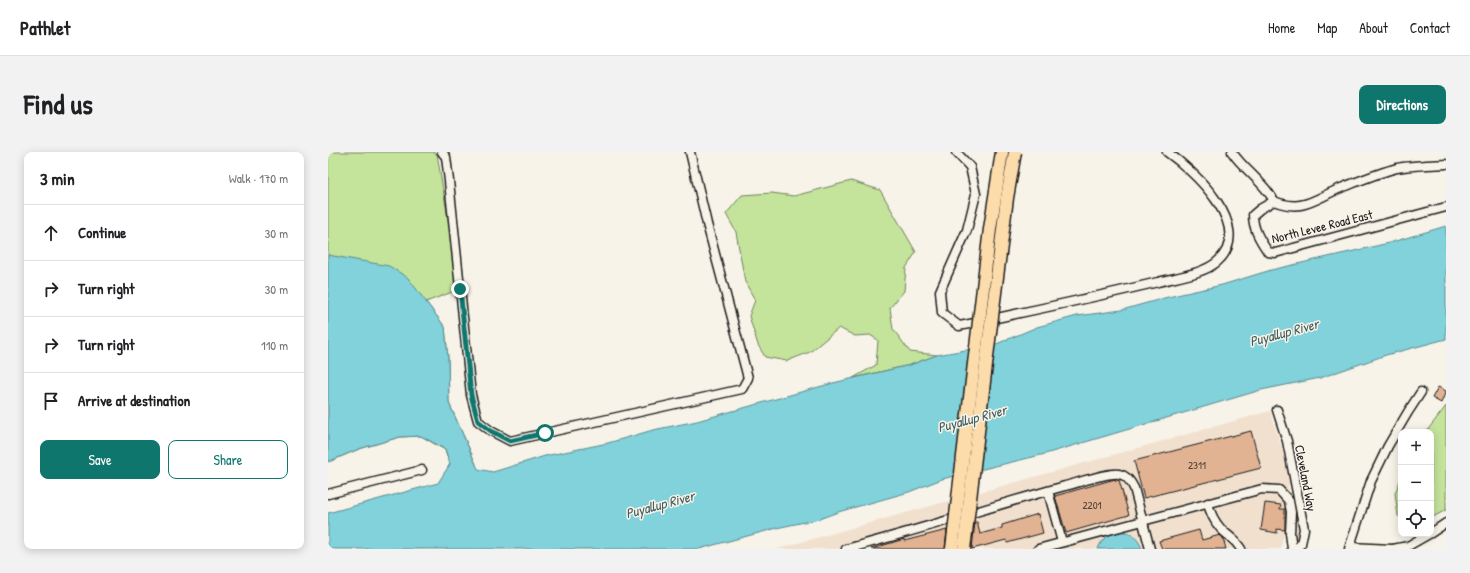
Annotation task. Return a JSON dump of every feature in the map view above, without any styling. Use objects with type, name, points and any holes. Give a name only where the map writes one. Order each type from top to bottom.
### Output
[{"type":"highway","points":[[952,549],[989,237],[1002,152]]},
{"type":"highway","points":[[964,549],[1008,192],[1015,152]]},
{"type":"street","points":[[442,152],[446,157],[450,181],[471,395],[478,421],[491,431],[510,441],[742,389],[748,378],[726,299],[690,152]]},
{"type":"street","points":[[956,152],[970,167],[976,194],[967,230],[940,291],[942,313],[959,326],[1149,284],[1204,270],[1218,262],[1226,251],[1229,241],[1228,224],[1218,203],[1204,184],[1167,152]]},
{"type":"street","points":[[1232,152],[1239,162],[1269,191],[1274,202],[1296,206],[1314,202],[1340,188],[1398,168],[1446,164]]},
{"type":"street","name":"North Levee Road East","points":[[1274,202],[1260,209],[1254,215],[1253,223],[1259,240],[1268,252],[1275,253],[1446,207]]},
{"type":"street","points":[[1421,392],[1388,446],[1371,481],[1349,548],[1392,549],[1408,546],[1423,537]]},
{"type":"street","name":"Cleveland Way","points":[[1278,410],[1287,441],[1304,529],[1301,544],[1296,549]]},
{"type":"street","points":[[328,494],[422,470]]},
{"type":"street","points":[[846,549],[864,547],[1048,491],[1108,475],[1119,474],[1130,481],[1134,488],[1150,549]]},
{"type":"street","points":[[1038,549],[1262,489],[1279,490],[1289,500],[1291,512],[1290,533],[1292,549]]},
{"type":"street","points":[[1048,491],[1062,542]]},
{"type":"street","points":[[1212,502],[1211,515],[1221,529],[1236,540],[1241,549]]},
{"type":"street","points":[[1434,531],[1446,524]]},
{"type":"shaded area","points":[[1270,411],[1282,448],[1291,484],[1288,486],[1300,521],[1298,538],[1294,538],[1295,534],[1284,532],[1281,549],[777,549]]},
{"type":"green space","points":[[328,152],[433,152],[437,154],[460,289],[426,302],[445,327],[448,358],[449,403],[476,464],[444,475],[450,464],[445,450],[421,436],[400,437],[359,449],[331,461],[328,460]]},
{"type":"green space","points":[[851,181],[880,190],[916,252],[906,268],[904,291],[890,308],[893,329],[910,352],[937,355],[910,365],[853,378],[876,365],[878,340],[870,335],[855,336],[839,328],[810,352],[787,361],[765,357],[758,345],[749,316],[755,300],[745,282],[736,232],[726,214],[742,195],[772,193],[794,196]]},
{"type":"green space","points":[[1446,406],[1446,510],[1434,516],[1434,429],[1428,429]]},
{"type":"green space","points":[[1398,486],[1398,516],[1395,493]]},
{"type":"water","name":"Puyallup River","points":[[1446,226],[1446,339],[1386,355],[1320,378],[1261,390],[1045,454],[942,479],[909,492],[838,512],[819,519],[781,527],[699,549],[328,549],[328,513],[438,483],[450,464],[445,449],[421,436],[400,437],[359,449],[328,462],[328,255],[389,266],[408,278],[445,327],[448,358],[449,403],[478,469],[493,472],[545,456],[608,443],[653,430],[697,421],[833,383],[910,365],[937,355],[994,345],[1037,327],[1077,316],[1122,310],[1168,297],[1222,285],[1271,270],[1389,243]]},
{"type":"water","points":[[1120,531],[1128,533],[1134,537],[1139,542],[1142,549],[1098,549],[1106,537],[1112,533]]},
{"type":"building","points":[[1438,387],[1446,391],[1441,403],[1432,398]]},
{"type":"building","points":[[1251,431],[1261,468],[1144,498],[1134,461]]},
{"type":"building","points":[[1115,479],[1116,481],[1119,480],[1129,515],[1066,533],[1055,496]]},
{"type":"building","points":[[1265,503],[1281,505],[1280,509],[1285,509],[1285,530],[1277,529],[1277,533],[1261,530]]},
{"type":"building","points":[[1038,514],[1043,533],[1007,543],[1006,540],[972,549],[975,522],[977,522],[980,534],[1002,528],[1002,525]]},
{"type":"building","points":[[947,530],[945,549],[871,549],[904,539],[904,541]]},
{"type":"building","points":[[1199,530],[1202,540],[1220,535],[1223,538],[1226,549],[1162,549],[1159,541]]},
{"type":"route","points":[[460,289],[471,395],[478,421],[491,431],[510,441],[545,433]]}]
